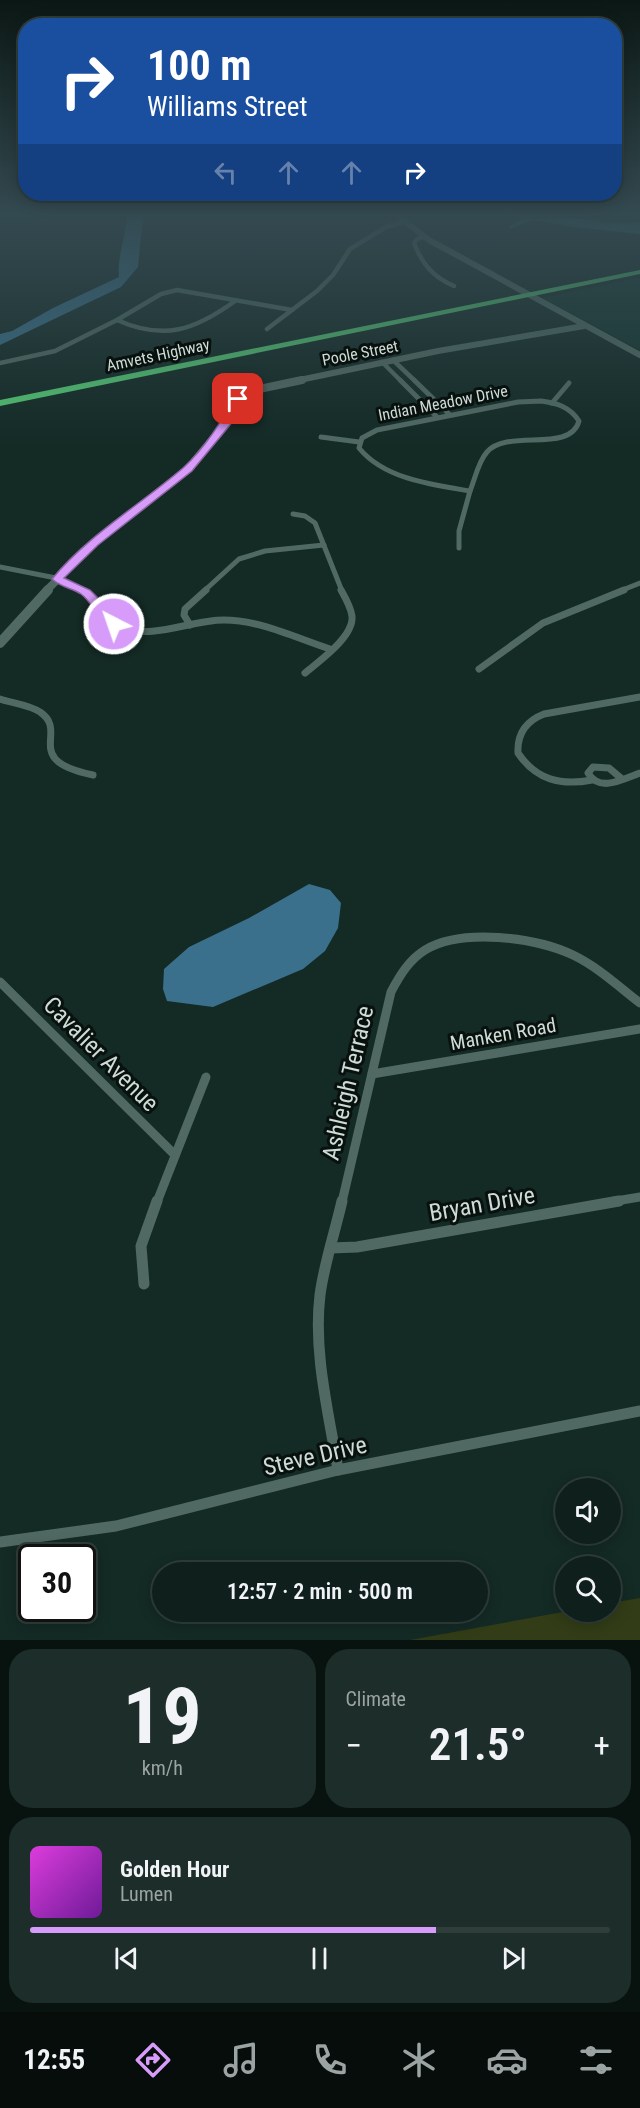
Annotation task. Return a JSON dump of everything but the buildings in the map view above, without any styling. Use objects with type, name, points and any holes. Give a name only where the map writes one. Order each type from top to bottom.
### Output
[{"type":"highway","name":"Amvets Highway","points":[[0,397],[522,293]]},
{"type":"highway","name":"Amvets Highway","points":[[0,403],[528,293]]},
{"type":"street","points":[[0,363],[55,351],[166,293]]},
{"type":"street","points":[[199,293],[292,310]]},
{"type":"street","points":[[267,329],[312,293]]},
{"type":"street","points":[[524,293],[640,355]]},
{"type":"street","points":[[117,320],[143,330],[171,330],[203,323],[235,301]]},
{"type":"street","name":"Poole Street","points":[[57,579],[94,543],[188,469],[226,423],[240,397],[247,390],[382,362],[584,326]]},
{"type":"street","points":[[393,360],[450,415]]},
{"type":"street","points":[[382,362],[437,417]]},
{"type":"street","points":[[552,403],[569,383]]},
{"type":"street","name":"Indian Meadow Drive","points":[[522,401],[552,403],[566,408],[575,415],[579,423],[576,430],[556,439],[512,441],[493,447],[484,456],[470,491],[410,479],[365,456],[360,450],[359,442],[367,434],[376,430],[522,401]]},
{"type":"street","points":[[321,437],[359,442]]},
{"type":"street","points":[[459,548],[459,531],[470,491]]},
{"type":"street","points":[[293,514],[305,516],[313,521],[352,616],[350,630],[305,673]]},
{"type":"street","points":[[190,625],[184,615],[185,609],[239,559],[265,551],[324,545]]},
{"type":"street","points":[[0,567],[57,579],[86,592],[104,618],[120,627],[150,632],[235,620],[330,649]]},
{"type":"street","points":[[0,644],[57,579]]},
{"type":"street","points":[[479,669],[543,623],[640,583]]},
{"type":"street","points":[[640,697],[544,714],[530,720],[523,729],[518,753],[533,770],[548,780],[562,784],[592,780],[604,784],[640,773]]},
{"type":"street","points":[[0,699],[41,712],[50,728],[50,751],[57,764],[72,772],[93,775]]},
{"type":"street","points":[[592,780],[588,776],[588,770],[596,766],[609,768],[622,779]]},
{"type":"street","name":"Ashleigh Terrace","points":[[338,1470],[318,1314],[331,1248],[391,992],[396,979],[422,952],[446,940],[479,936],[532,943],[562,950],[591,966],[640,1004]]},
{"type":"street","name":"Cavalier Avenue","points":[[0,982],[175,1155]]},
{"type":"street","name":"Manken Road","points":[[372,1074],[640,1029]]},
{"type":"street","points":[[144,1284],[141,1256],[143,1239],[206,1077]]},
{"type":"street","name":"Bryan Drive","points":[[331,1248],[357,1247],[640,1197]]},
{"type":"street","name":"Steve Drive","points":[[0,1542],[116,1526],[338,1470],[640,1411]]},
{"type":"shaded area","points":[[568,293],[640,293],[640,350],[542,298]]},
{"type":"green space","points":[[640,1598],[640,1640],[410,1640],[555,1613],[555,1622],[621,1622],[621,1601]]},
{"type":"water","points":[[86,293],[109,293],[0,345],[0,334],[12,331]]},
{"type":"water","points":[[309,884],[330,890],[341,903],[338,928],[325,951],[303,969],[213,1007],[167,1001],[163,989],[164,969],[189,947],[249,918]]},
{"type":"route","points":[[114,624],[104,618],[86,592],[57,579],[94,543],[188,469],[226,423],[238,399]]}]
